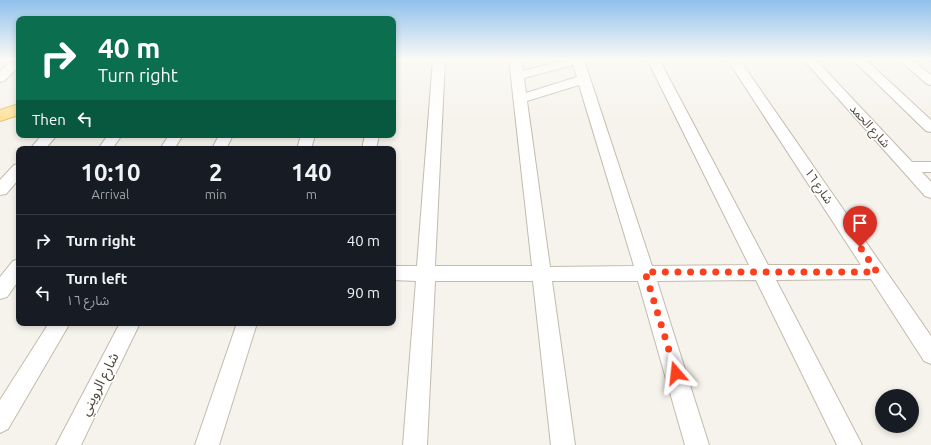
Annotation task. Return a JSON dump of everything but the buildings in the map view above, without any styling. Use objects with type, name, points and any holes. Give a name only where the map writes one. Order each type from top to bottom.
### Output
[{"type":"main road","points":[[0,103],[16,97]]},
{"type":"main road","points":[[0,116],[16,110]]},
{"type":"street","points":[[415,445],[438,80]]},
{"type":"street","points":[[518,80],[563,445]]},
{"type":"street","points":[[520,99],[582,80]]},
{"type":"street","points":[[584,80],[645,272],[697,445]]},
{"type":"street","points":[[664,80],[850,445]]},
{"type":"street","name":"شارع ١٦","points":[[747,80],[931,354]]},
{"type":"street","name":"شارع الحمد","points":[[828,80],[931,192]]},
{"type":"street","points":[[880,80],[931,128]]},
{"type":"street","points":[[40,146],[47,138]]},
{"type":"street","points":[[908,167],[931,167]]},
{"type":"street","points":[[0,190],[16,172]]},
{"type":"street","points":[[0,291],[16,270]]},
{"type":"street","points":[[396,273],[541,274],[645,272],[877,272]]},
{"type":"street","points":[[0,420],[58,326]]},
{"type":"street","name":"شارع الرويني","points":[[68,445],[128,326]]},
{"type":"street","points":[[206,445],[246,326]]},
{"type":"route","points":[[676,373],[645,272],[877,272],[860,247]]}]
